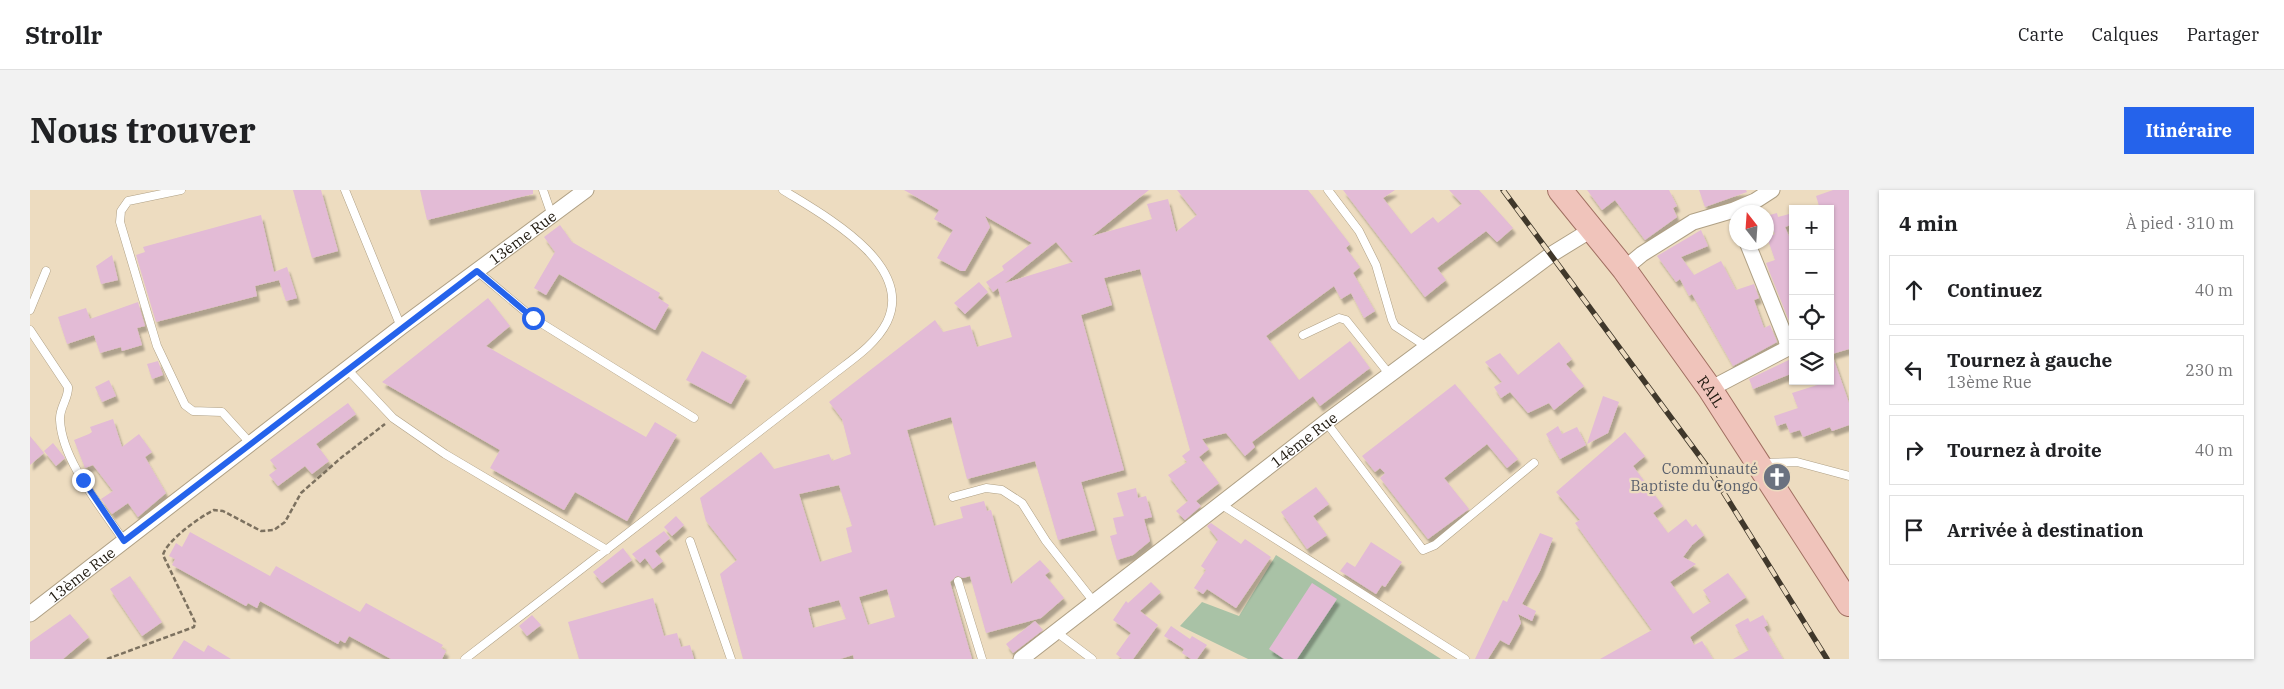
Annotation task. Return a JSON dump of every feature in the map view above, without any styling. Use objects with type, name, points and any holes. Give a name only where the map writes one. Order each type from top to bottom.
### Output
[{"type":"main road","name":"RAIL","points":[[1560,190],[1624,269],[1710,389],[1760,463],[1849,604]]},
{"type":"street","name":"13ème Rue","points":[[30,614],[401,327],[586,190]]},
{"type":"street","points":[[1750,205],[1772,190]]},
{"type":"street","points":[[1624,269],[1642,254],[1693,222],[1729,215]]},
{"type":"street","name":"14ème Rue","points":[[1024,658],[1055,631],[1222,505],[1326,422],[1552,254],[1591,230]]},
{"type":"street","points":[[1710,389],[1788,348],[1749,250]]},
{"type":"lane","points":[[181,190],[128,201],[121,211],[120,222],[157,346],[185,405],[193,411],[222,412],[251,444]]},
{"type":"lane","points":[[345,190],[401,327]]},
{"type":"lane","points":[[543,190],[552,216]]},
{"type":"lane","points":[[465,659],[835,374],[874,340],[886,323],[893,302],[887,276],[869,252],[838,224],[783,190]]},
{"type":"lane","points":[[1328,190],[1359,231],[1376,265],[1395,326],[1427,347]]},
{"type":"lane","points":[[30,310],[46,271]]},
{"type":"lane","points":[[477,271],[533,318],[694,418]]},
{"type":"lane","points":[[1303,335],[1339,318],[1346,320],[1390,375]]},
{"type":"lane","points":[[30,330],[68,387],[68,393],[59,419],[67,447],[83,480],[124,541]]},
{"type":"lane","points":[[347,369],[393,418],[445,454],[607,550]]},
{"type":"lane","points":[[1326,422],[1423,550],[1435,545],[1534,463]]},
{"type":"lane","points":[[1760,463],[1797,462],[1849,476]]},
{"type":"lane","points":[[954,497],[986,488],[1002,490],[1022,504],[1046,541],[1094,602]]},
{"type":"lane","points":[[1222,505],[1465,659]]},
{"type":"lane","points":[[690,540],[731,659]]},
{"type":"lane","points":[[958,581],[982,659]]},
{"type":"lane","points":[[1055,631],[1092,659]]},
{"type":"path","points":[[107,659],[194,627],[195,622],[163,555],[164,550],[174,540],[207,513],[214,510],[223,511],[261,531],[274,530],[285,522],[301,493],[342,457],[393,418]]},
{"type":"green space","points":[[1276,555],[1441,659],[1248,659],[1180,626],[1202,602],[1239,616]]},
{"type":"building","points":[[293,190],[321,190],[338,251],[312,258]]},
{"type":"building","points":[[420,190],[533,190],[533,194],[427,220]]},
{"type":"building","points":[[904,190],[1149,190],[1092,236],[1152,219],[1147,204],[1168,199],[1176,232],[1197,215],[1177,190],[1308,190],[1350,244],[1346,248],[1360,267],[1353,273],[1375,311],[1364,318],[1351,293],[1341,299],[1334,286],[1266,336],[1299,380],[1350,341],[1370,368],[1320,406],[1313,396],[1252,442],[1255,447],[1245,456],[1226,433],[1202,439],[1209,449],[1199,457],[1219,483],[1196,501],[1201,506],[1185,520],[1176,511],[1188,501],[1168,475],[1187,462],[1182,456],[1190,450],[1140,269],[1104,278],[1112,305],[1081,315],[1124,470],[1081,482],[1095,530],[1058,540],[1035,461],[967,479],[951,417],[907,430],[934,526],[963,518],[960,507],[984,501],[987,511],[991,510],[1011,584],[1040,560],[1050,571],[1045,575],[1064,598],[1041,618],[986,633],[970,576],[963,578],[957,576],[950,582],[972,659],[854,659],[853,655],[840,659],[743,659],[720,574],[737,560],[706,521],[700,498],[761,452],[774,469],[829,454],[832,461],[851,454],[842,419],[829,402],[935,320],[943,332],[970,325],[977,347],[1012,337],[998,288],[993,292],[986,282],[1004,270],[1002,266],[1032,243],[985,216],[990,227],[965,271],[961,271],[937,258],[953,230],[934,219],[939,210]],"holes":[[[1056,242],[1073,262],[1005,283]],[[839,485],[852,526],[846,528],[852,552],[820,562],[799,494]],[[887,589],[895,617],[868,625],[859,597]],[[839,600],[846,619],[813,628],[808,608]]]},
{"type":"building","points":[[1343,190],[1395,190],[1383,198],[1411,234],[1433,217],[1438,223],[1462,204],[1449,190],[1479,190],[1513,228],[1497,242],[1486,231],[1437,268],[1446,280],[1425,297]]},
{"type":"building","points":[[1587,190],[1669,190],[1677,206],[1673,208],[1677,217],[1645,240],[1615,200],[1602,210]]},
{"type":"building","points":[[1699,190],[1746,190],[1747,192],[1705,207]]},
{"type":"building","points":[[1833,190],[1849,190],[1849,349],[1834,353],[1834,205],[1819,205],[1816,196]]},
{"type":"building","points":[[1777,213],[1778,217],[1789,214],[1789,226],[1785,227],[1789,236],[1789,321],[1766,263],[1775,260],[1772,250],[1774,250],[1774,214]]},
{"type":"building","points":[[261,215],[274,272],[287,267],[297,298],[286,301],[279,280],[255,286],[257,296],[156,322],[136,255],[145,252],[143,247]]},
{"type":"building","points":[[560,225],[572,242],[660,293],[658,298],[669,305],[655,330],[559,274],[546,295],[534,288],[555,252],[544,237]]},
{"type":"building","points":[[1701,230],[1708,246],[1681,257],[1694,275],[1721,261],[1736,290],[1754,284],[1759,298],[1754,300],[1764,328],[1770,325],[1777,342],[1733,366],[1692,294],[1689,296],[1680,279],[1676,282],[1657,256]]},
{"type":"building","points":[[112,255],[118,280],[101,284],[96,266]]},
{"type":"building","points":[[979,282],[988,292],[965,314],[954,303]]},
{"type":"building","points":[[488,298],[510,326],[486,346],[646,437],[655,422],[677,435],[627,521],[575,492],[564,510],[490,468],[500,450],[382,382]]},
{"type":"building","points":[[138,302],[145,326],[137,328],[142,345],[122,351],[121,347],[100,353],[94,335],[67,344],[58,317],[86,308],[90,319]]},
{"type":"building","points":[[1559,342],[1572,359],[1566,364],[1584,386],[1554,410],[1549,403],[1528,413],[1510,392],[1501,398],[1494,387],[1502,382],[1485,362],[1500,353],[1518,375]]},
{"type":"building","points":[[702,351],[747,376],[731,404],[686,380]]},
{"type":"building","points":[[1789,360],[1789,375],[1753,389],[1749,379]]},
{"type":"building","points":[[1834,360],[1849,403],[1849,425],[1832,431],[1830,427],[1803,437],[1800,430],[1790,433],[1786,423],[1777,426],[1774,416],[1798,408],[1792,393],[1817,385],[1834,385]]},
{"type":"building","points":[[158,361],[163,375],[152,379],[147,364]]},
{"type":"building","points":[[109,380],[116,396],[102,402],[95,387]]},
{"type":"building","points":[[1455,384],[1518,459],[1507,468],[1487,444],[1444,478],[1469,509],[1428,539],[1380,478],[1385,473],[1380,468],[1375,472],[1362,456]]},
{"type":"building","points":[[1603,396],[1619,402],[1608,433],[1587,444]]},
{"type":"building","points":[[348,403],[356,414],[316,444],[329,461],[312,474],[305,466],[278,486],[269,475],[277,469],[270,460]]},
{"type":"building","points":[[113,419],[122,447],[139,434],[152,452],[145,457],[166,493],[138,517],[128,503],[112,514],[101,499],[113,491],[93,465],[85,468],[74,440],[92,432],[90,427]]},
{"type":"building","points":[[1558,426],[1562,434],[1577,427],[1586,445],[1560,459],[1546,434]]},
{"type":"building","points":[[1625,432],[1645,456],[1633,466],[1663,506],[1653,513],[1668,533],[1686,519],[1692,527],[1696,524],[1704,535],[1692,545],[1683,557],[1696,564],[1670,582],[1693,614],[1711,602],[1703,590],[1728,573],[1746,597],[1690,637],[1694,645],[1702,641],[1713,659],[1600,659],[1652,630],[1575,523],[1580,520],[1556,492]]},
{"type":"building","points":[[30,436],[44,453],[30,465]]},
{"type":"building","points":[[53,443],[65,458],[56,466],[44,451]]},
{"type":"building","points":[[1316,487],[1329,504],[1313,516],[1327,535],[1307,549],[1281,512]]},
{"type":"building","points":[[1136,488],[1138,498],[1146,496],[1152,517],[1144,519],[1150,541],[1133,555],[1117,560],[1110,536],[1117,534],[1113,518],[1124,516],[1117,493]]},
{"type":"building","points":[[676,516],[684,525],[672,536],[664,527]]},
{"type":"building","points":[[1211,523],[1241,544],[1245,539],[1271,557],[1236,608],[1207,589],[1203,594],[1194,588],[1206,570],[1201,566],[1218,540],[1207,526]]},
{"type":"building","points":[[664,531],[670,538],[655,551],[663,561],[653,569],[645,558],[640,563],[632,554]]},
{"type":"building","points":[[190,532],[270,576],[276,566],[360,612],[366,603],[443,645],[441,648],[446,651],[442,659],[391,659],[349,636],[345,643],[340,640],[338,644],[260,601],[257,608],[248,603],[246,606],[172,565],[175,559],[169,556],[176,543],[182,547]]},
{"type":"building","points":[[1540,533],[1553,538],[1540,571],[1522,604],[1536,611],[1532,621],[1518,614],[1521,623],[1509,645],[1500,640],[1488,659],[1475,659],[1503,600],[1507,602]]},
{"type":"building","points":[[1371,542],[1402,562],[1385,587],[1382,585],[1376,594],[1340,571],[1347,562],[1355,567]]},
{"type":"building","points":[[623,548],[632,560],[602,583],[593,572]]},
{"type":"building","points":[[130,576],[162,622],[142,636],[110,589]]},
{"type":"building","points":[[1151,582],[1161,592],[1140,611],[1158,625],[1133,659],[1122,659],[1116,654],[1131,633],[1113,620],[1126,601],[1128,603]]},
{"type":"building","points":[[1312,583],[1337,599],[1297,659],[1284,659],[1269,649]]},
{"type":"building","points":[[653,598],[664,636],[677,633],[681,647],[690,645],[694,659],[579,659],[568,622]]},
{"type":"building","points":[[70,614],[89,637],[63,659],[30,659],[30,642]]},
{"type":"building","points":[[532,615],[541,625],[527,636],[519,626]]},
{"type":"building","points":[[1763,615],[1768,625],[1764,627],[1783,659],[1733,659],[1749,650],[1735,625],[1748,618],[1750,622]]},
{"type":"building","points":[[1035,621],[1043,630],[1013,653],[1006,644]]},
{"type":"building","points":[[1171,626],[1190,639],[1192,636],[1207,645],[1197,659],[1191,659],[1182,653],[1184,649],[1164,636]]},
{"type":"building","points":[[184,640],[204,652],[208,645],[231,659],[172,659]]},
{"type":"railway","points":[[1503,190],[1709,469],[1827,659]]},
{"type":"place","name":"Communauté Baptiste du Congo","points":[[1777,477]]},
{"type":"route","points":[[83,480],[124,541],[401,327],[477,271],[533,318]]}]
